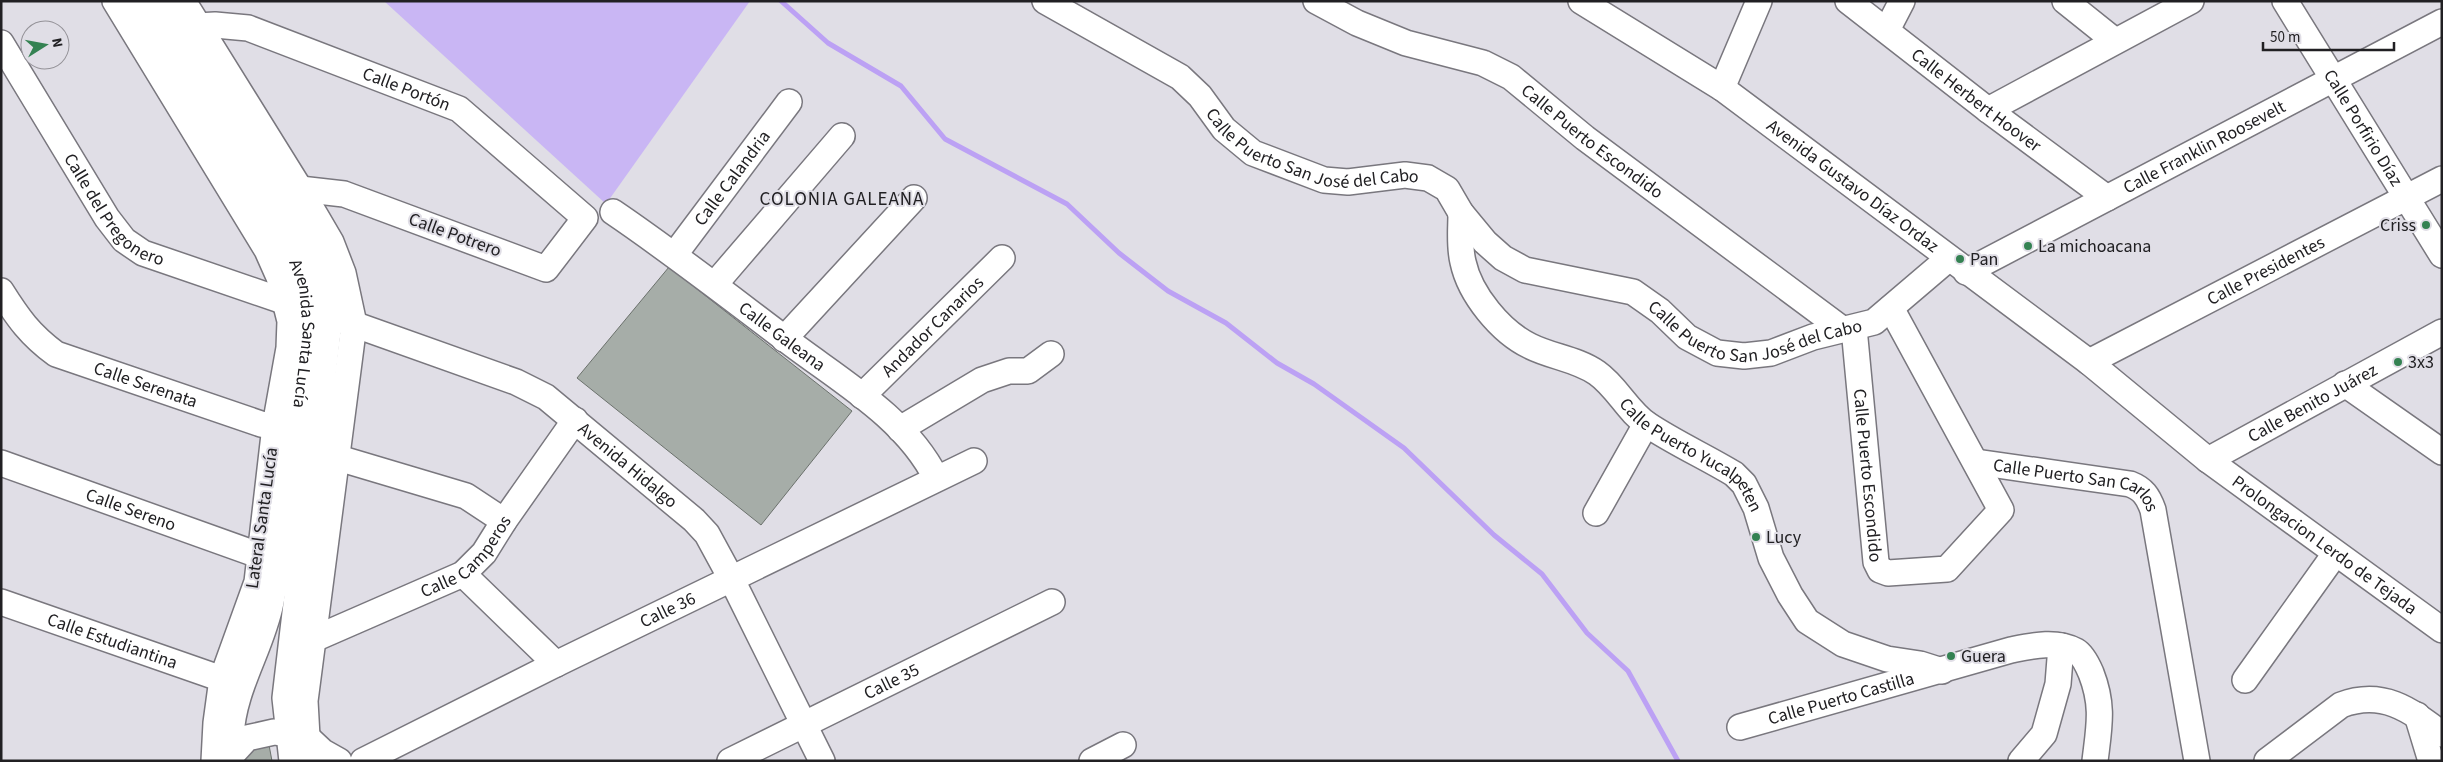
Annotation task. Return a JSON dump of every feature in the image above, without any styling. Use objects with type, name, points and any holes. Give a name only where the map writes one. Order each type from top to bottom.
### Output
[{"type":"street","name":"Avenida Santa Lucía","points":[[115,1],[267,250],[279,277],[308,309]]},
{"type":"street","name":"Avenida Santa Lucía","points":[[138,1],[294,258],[305,286],[308,309],[296,431],[271,605],[235,706],[225,759]]},
{"type":"street","name":"Avenida Santa Lucía","points":[[161,1],[302,233],[314,256],[324,285],[308,309]]},
{"type":"street","points":[[183,1],[331,242],[343,273],[354,324],[305,701],[302,744]]},
{"type":"street","name":"Calle Puerto San José del Cabo","points":[[1045,1],[1180,77],[1200,96],[1224,129],[1254,153],[1324,180],[1348,182],[1405,175],[1428,178],[1447,189],[1462,213],[1485,242],[1503,258],[1525,270],[1633,292],[1660,311],[1687,337],[1717,353],[1744,356],[1771,352],[1874,322],[1891,308],[1957,266]]},
{"type":"street","name":"Calle Puerto Escondido","points":[[1316,1],[1357,23],[1406,43],[1483,63],[1511,77],[1592,144],[1848,329],[1876,562],[1880,570],[1888,573],[1947,569],[2000,510],[1976,462]]},
{"type":"street","name":"Avenida Gustavo Díaz Ordaz","points":[[1581,1],[1722,88],[1957,266],[2089,362],[2208,460]]},
{"type":"street","points":[[1722,88],[1759,1]]},
{"type":"street","name":"Calle Herbert Hoover","points":[[1848,1],[1988,110],[2107,198]]},
{"type":"street","points":[[1887,30],[1902,1]]},
{"type":"street","points":[[2065,1],[2115,41]]},
{"type":"street","points":[[1988,110],[2192,1]]},
{"type":"street","name":"Calle Porfirio Díaz","points":[[2285,1],[2442,255]]},
{"type":"street","name":"Calle Franklin Roosevelt","points":[[1957,266],[2107,198],[2442,22]]},
{"type":"street","name":"Calle Portón","points":[[197,26],[215,24],[248,28],[459,109],[585,218]]},
{"type":"street","name":"Calle del Pregonero","points":[[1,43],[107,218],[124,240],[143,253],[308,309]]},
{"type":"street","name":"Calle Calandria","points":[[675,254],[789,102]]},
{"type":"street","points":[[715,284],[842,136]]},
{"type":"street","name":"Calle Presidentes","points":[[2089,362],[2442,179]]},
{"type":"street","name":"Calle Potrero","points":[[300,189],[344,194],[546,269],[585,218]]},
{"type":"street","points":[[784,339],[914,198]]},
{"type":"street","name":"Calle Galeana","points":[[613,212],[675,254],[784,339],[862,396],[900,429],[928,462],[936,478]]},
{"type":"street","name":"Calle Puerto Yucalpeten","points":[[1462,213],[1460,245],[1463,264],[1473,287],[1491,314],[1511,334],[1530,347],[1579,362],[1598,374],[1646,424],[1734,474],[1744,484],[1756,508],[1771,558],[1790,595],[1807,622],[1843,644],[1887,659],[1920,664],[1942,671]]},
{"type":"street","name":"Andador Canarios","points":[[862,396],[1002,258]]},
{"type":"street","name":"Calle Serenata","points":[[1,291],[17,318],[34,338],[56,354],[261,424],[296,431]]},
{"type":"street","name":"Calle Puerto San Carlos","points":[[1891,308],[1976,462],[2130,484],[2140,488],[2148,497],[2153,510],[2197,761]]},
{"type":"street","name":"Avenida Hidalgo","points":[[308,309],[516,382],[546,397],[694,520],[707,534],[732,580],[822,761]]},
{"type":"street","name":"Lateral Santa Lucía","points":[[225,759],[216,723],[222,678],[257,582],[261,556],[296,431],[289,348],[290,321],[308,309]]},
{"type":"street","name":"Calle Benito Juárez","points":[[2208,460],[2442,332]]},
{"type":"street","points":[[900,429],[982,380],[1009,371],[1028,371],[1051,354]]},
{"type":"street","points":[[2345,384],[2442,452]]},
{"type":"street","name":"Calle Camperos","points":[[314,639],[463,574],[484,553],[504,521],[575,420]]},
{"type":"street","points":[[1596,513],[1646,424]]},
{"type":"street","name":"Avenida Santa Lucía","points":[[292,761],[302,744],[285,698],[296,431]]},
{"type":"street","points":[[336,457],[466,496],[504,521]]},
{"type":"street","name":"Prolongacion Lerdo de Tejada","points":[[2208,460],[2442,630]]},
{"type":"street","name":"Calle 36","points":[[364,761],[556,664],[974,461]]},
{"type":"street","name":"Calle Sereno","points":[[1,463],[261,556]]},
{"type":"street","points":[[2245,680],[2335,554]]},
{"type":"street","points":[[463,574],[556,664]]},
{"type":"street","name":"Calle Estudiantina","points":[[1,602],[222,678]]},
{"type":"street","name":"Calle 35","points":[[730,761],[1052,602]]},
{"type":"street","points":[[1942,671],[2011,650],[2036,645],[2061,646],[2077,652],[2088,666],[2097,689],[2101,708],[2095,761]]},
{"type":"street","points":[[2021,761],[2044,734],[2058,684],[2061,646]]},
{"type":"street","name":"Calle Puerto Castilla","points":[[1740,727],[1942,671]]},
{"type":"street","points":[[2276,757],[2341,705],[2355,700],[2372,699],[2394,703],[2417,715],[2442,734]]},
{"type":"street","points":[[2417,715],[2431,761]]},
{"type":"street","points":[[225,759],[247,738],[274,732],[323,752],[339,761]]},
{"type":"street","points":[[1092,761],[1123,745]]},
{"type":"shaded area","points":[[384,1],[750,1],[606,204]]},
{"type":"building","points":[[669,267],[852,411],[761,525],[577,378]]},
{"type":"building","points":[[269,745],[272,761],[242,761],[240,750]]},
{"type":"waterway","points":[[781,1],[828,43],[901,86],[945,139],[1067,204],[1119,253],[1168,291],[1226,323],[1277,363],[1314,384],[1404,448],[1494,535],[1542,574],[1587,633],[1628,671],[1678,761]]},
{"type":"place","name":"Criss","points":[[2426,225]]},
{"type":"place","name":"La michoacana","points":[[2028,246]]},
{"type":"place","name":"Pan","points":[[1960,259]]},
{"type":"place","name":"3x3","points":[[2398,362]]},
{"type":"place","name":"Lucy","points":[[1756,537]]},
{"type":"place","name":"Guera","points":[[1951,656]]},
{"type":"district","name":"COLONIA GALEANA","points":[[842,199]]}]
